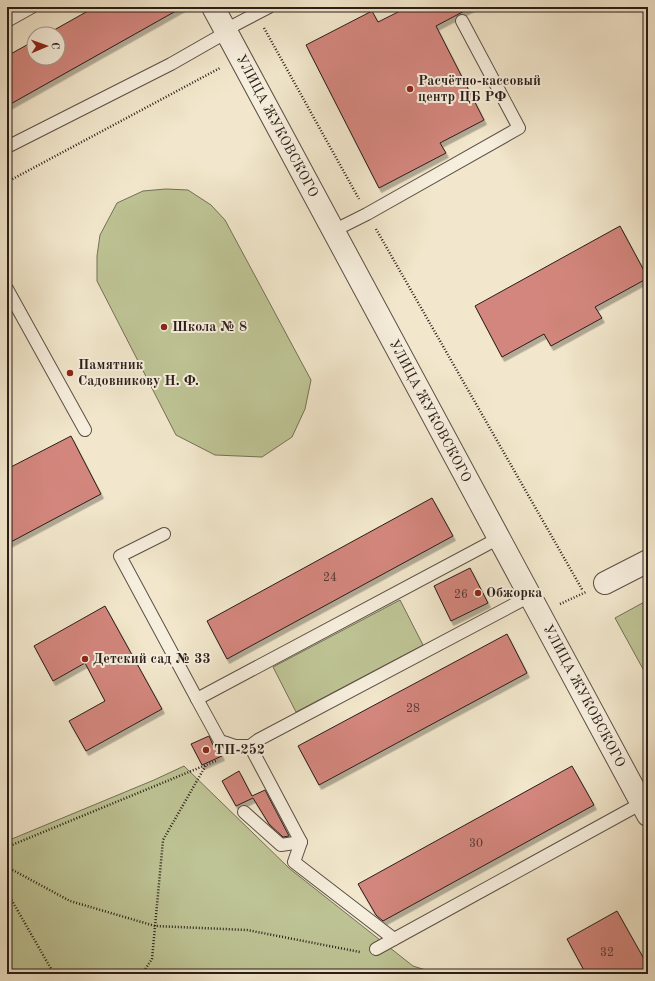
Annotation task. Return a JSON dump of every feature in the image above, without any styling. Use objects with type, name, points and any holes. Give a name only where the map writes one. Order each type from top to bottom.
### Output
[{"type":"street","name":"УЛИЦА ЖУКОВСКОГО","points":[[213,7],[645,809]]},
{"type":"street","points":[[605,584],[648,561]]},
{"type":"lane","points":[[7,21],[32,7]]},
{"type":"lane","points":[[7,147],[171,64],[269,7]]},
{"type":"lane","points":[[333,231],[367,214],[519,128],[462,21]]},
{"type":"lane","points":[[7,289],[85,430]]},
{"type":"lane","points":[[164,534],[120,556],[220,741],[234,746],[250,746],[265,736],[535,605]]},
{"type":"lane","points":[[197,699],[499,538]]},
{"type":"lane","points":[[250,746],[301,842],[294,862],[394,939]]},
{"type":"lane","points":[[376,949],[645,809]]},
{"type":"lane","points":[[244,812],[281,845],[301,842]]},
{"type":"path","points":[[256,14],[367,214],[584,593]]},
{"type":"path","points":[[7,182],[222,67]]},
{"type":"path","points":[[535,605],[584,593],[605,584]]},
{"type":"path","points":[[7,847],[250,746]]},
{"type":"path","points":[[142,974],[152,959],[164,840],[206,765]]},
{"type":"path","points":[[7,867],[70,901],[155,926],[247,930],[366,953],[376,949]]},
{"type":"path","points":[[7,892],[54,974]]},
{"type":"green space","points":[[166,189],[188,190],[211,205],[225,220],[311,380],[305,409],[292,437],[262,457],[215,455],[176,435],[97,281],[97,256],[100,235],[117,203],[143,191]]},
{"type":"green space","points":[[400,600],[423,645],[296,712],[273,667]]},
{"type":"green space","points":[[648,600],[648,678],[615,618]]},
{"type":"green space","points":[[184,766],[290,869],[413,966],[438,974],[7,974],[7,841]]},
{"type":"building","points":[[95,7],[183,7],[7,106],[7,56],[26,45],[26,66],[66,66],[66,26],[61,26]]},
{"type":"building","points":[[408,7],[472,7],[436,26],[484,120],[440,143],[446,153],[379,188],[306,45],[372,11],[378,22]]},
{"type":"building","points":[[620,226],[648,278],[595,307],[602,318],[551,346],[544,334],[502,357],[475,306]]},
{"type":"building","points":[[71,436],[101,494],[7,544],[7,469]]},
{"type":"building","points":[[432,498],[453,536],[227,659],[207,621]]},
{"type":"building","points":[[470,568],[488,603],[451,621],[434,586]]},
{"type":"building","points":[[105,606],[162,709],[86,751],[69,721],[105,701],[85,663],[53,681],[34,646]]},
{"type":"building","points":[[507,634],[527,673],[319,785],[298,746]]},
{"type":"building","name":"ТП-252","points":[[209,736],[213,745],[218,748],[222,756],[202,765],[191,744]]},
{"type":"building","points":[[572,766],[594,805],[383,921],[376,915],[358,884]]},
{"type":"building","points":[[239,771],[252,796],[265,790],[289,836],[283,837],[269,824],[253,798],[236,806],[222,781]]},
{"type":"building","points":[[617,911],[648,966],[648,974],[586,974],[567,939]]},
{"type":"place","name":"Расчётно-кассовый центр ЦБ РФ","points":[[410,89]]},
{"type":"place","name":"Школа № 8","points":[[164,327]]},
{"type":"place","name":"Памятник Садовникову Н. Ф.","points":[[70,373]]},
{"type":"place","name":"Обжорка","points":[[478,593]]},
{"type":"place","name":"Детский сад № 33","points":[[85,659]]},
{"type":"place","name":"ТП-252","points":[[206,750]]}]
